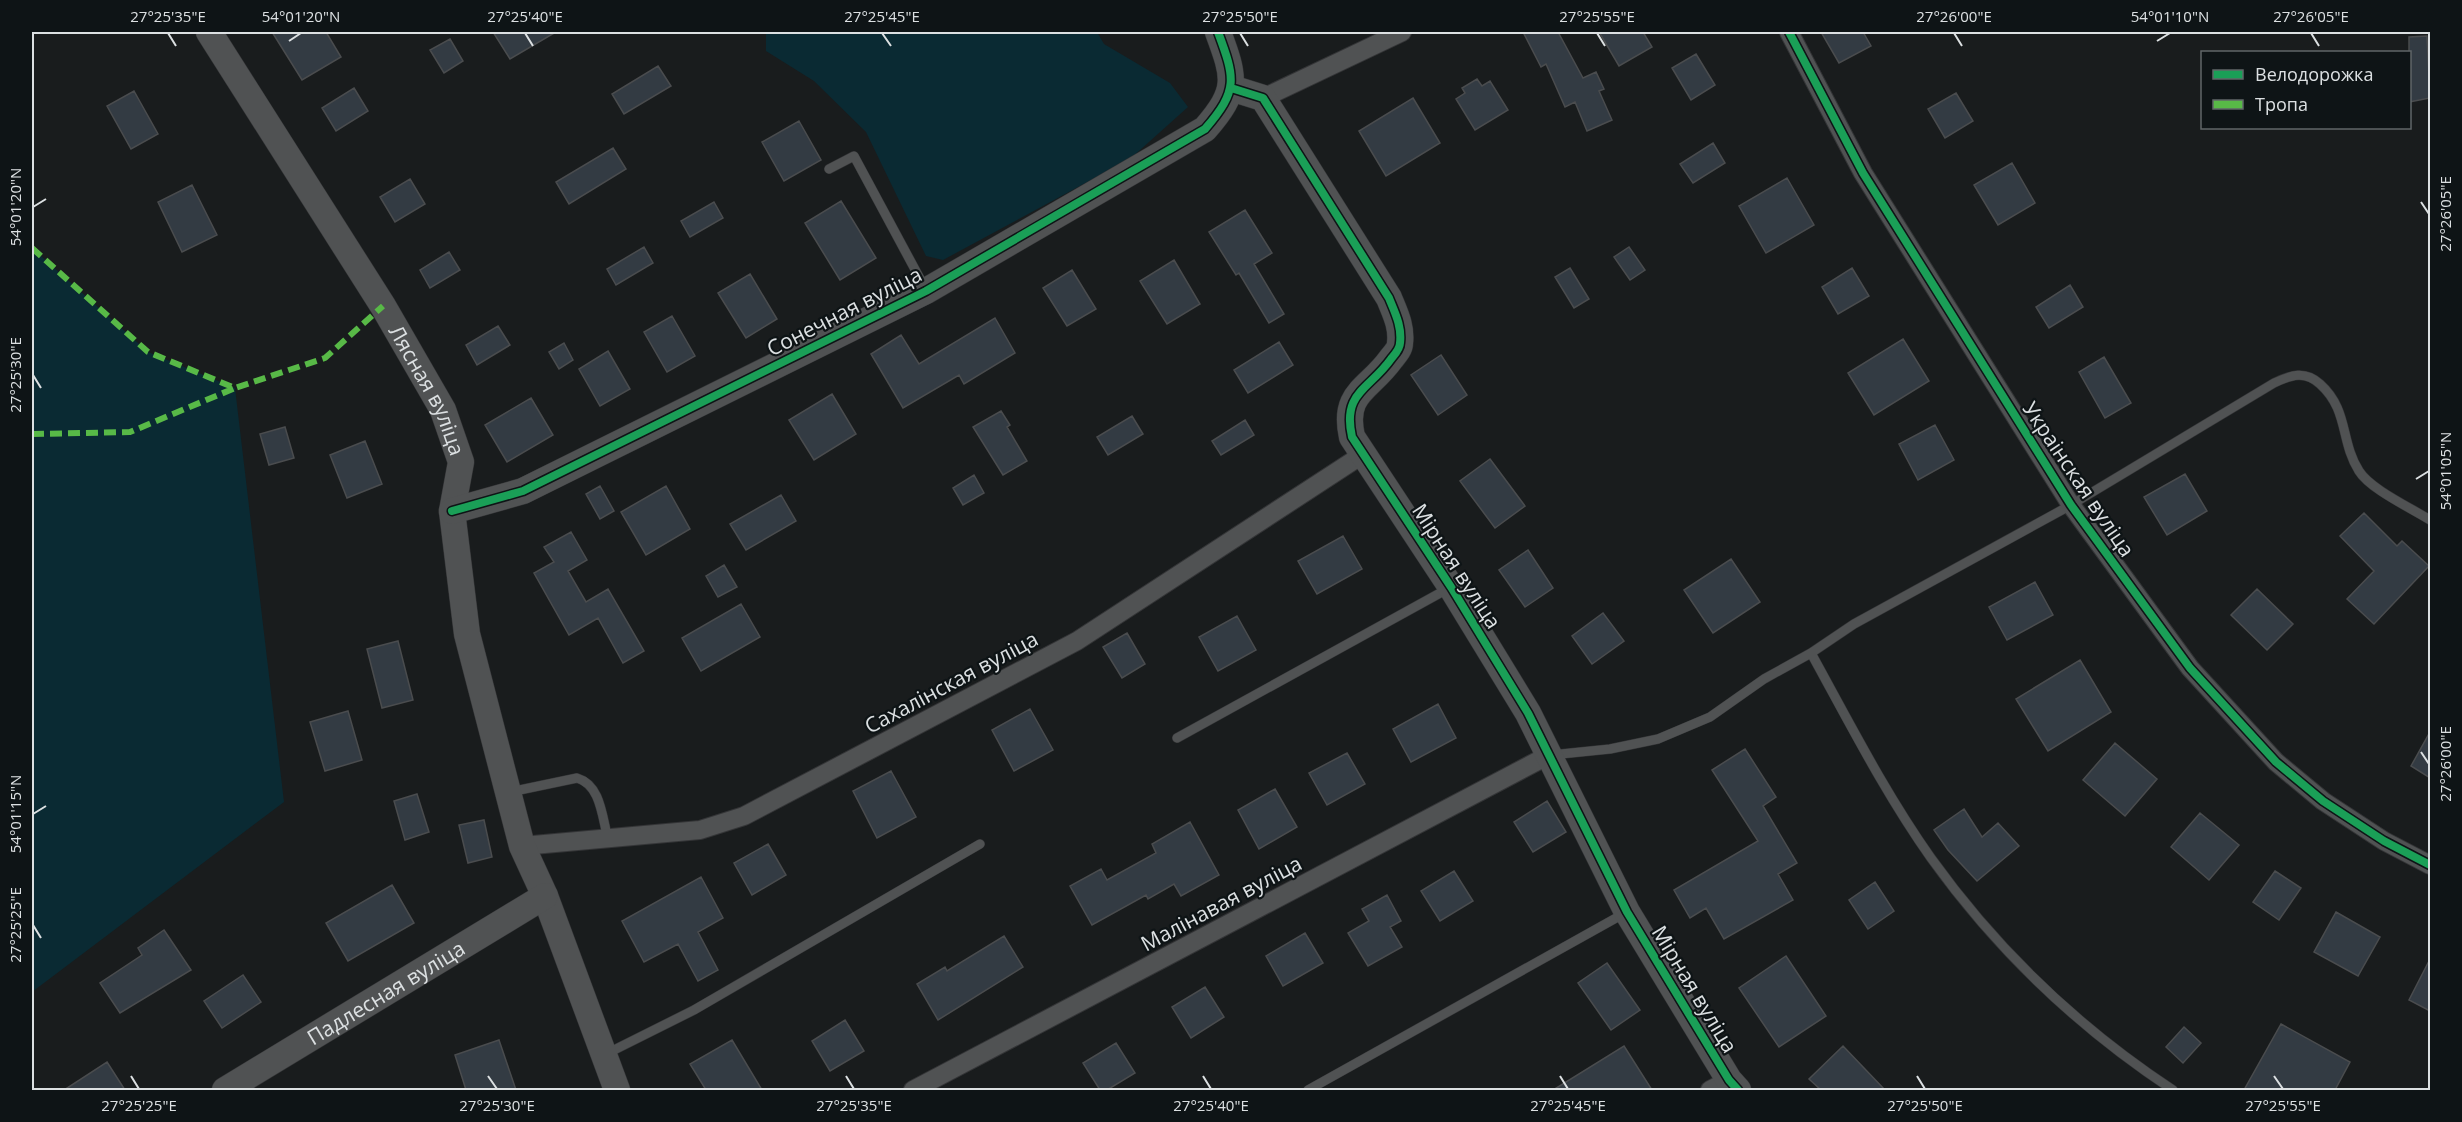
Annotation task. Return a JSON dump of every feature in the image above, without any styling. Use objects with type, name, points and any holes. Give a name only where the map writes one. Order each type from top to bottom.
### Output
[{"type":"street","name":"Лясная вуліца","points":[[209,32],[383,306],[443,410],[461,462],[452,511],[467,634],[510,792],[522,846],[545,896],[617,1090]]},
{"type":"street","points":[[1218,32],[1231,68],[1228,94],[1263,98],[1402,32]]},
{"type":"street","name":"Украінская вуліца","points":[[1789,32],[1863,173],[2071,505],[2190,668],[2276,762],[2323,801],[2384,841],[2430,865]]},
{"type":"street","name":"Сонечная вуліца","points":[[452,511],[523,491],[926,291],[1205,129],[1223,108],[1228,94]]},
{"type":"street","name":"Мірная вуліца","points":[[1263,98],[1389,298],[1401,326],[1400,345],[1387,364],[1354,398],[1348,419],[1352,437],[1451,587],[1528,713],[1627,912],[1726,1087]]},
{"type":"street","name":"Сахалінская вуліца","points":[[522,846],[700,830],[744,816],[1077,641],[1362,455]]},
{"type":"street","name":"Малінавая вуліца","points":[[914,1090],[1549,755]]},
{"type":"street","name":"Падлесная вуліца","points":[[225,1090],[545,896]]},
{"type":"lane","points":[[829,170],[854,156],[926,291]]},
{"type":"lane","points":[[1549,755],[1610,749],[1658,740],[1710,717],[1764,679],[1812,653],[1854,624],[2071,505],[2274,383],[2294,374],[2312,377],[2330,394],[2342,414],[2351,454],[2359,472],[2373,484],[2430,520]]},
{"type":"lane","points":[[1177,738],[1451,587]]},
{"type":"lane","points":[[1812,653],[1877,774],[1930,857],[1962,899],[2048,994],[2127,1060],[2173,1090]]},
{"type":"lane","points":[[510,792],[577,778],[587,781],[594,789],[608,839]]},
{"type":"lane","points":[[603,1055],[694,1010],[980,844]]},
{"type":"lane","points":[[1308,1090],[1627,912]]},
{"type":"shaded area","points":[[766,32],[1097,32],[1104,44],[1170,83],[1188,107],[1130,159],[943,260],[926,256],[866,132],[814,81],[766,51]]},
{"type":"shaded area","points":[[32,248],[148,352],[235,388],[284,802],[32,992]]},
{"type":"building","points":[[272,32],[326,32],[341,57],[302,80]]},
{"type":"building","points":[[493,32],[556,32],[510,59]]},
{"type":"building","points":[[1523,32],[1558,32],[1583,78],[1596,72],[1604,89],[1599,91],[1612,120],[1587,131],[1575,102],[1565,107],[1546,64],[1541,67]]},
{"type":"building","points":[[1599,32],[1643,32],[1652,47],[1619,66]]},
{"type":"building","points":[[1821,32],[1863,32],[1871,46],[1839,63]]},
{"type":"building","points":[[2427,36],[2430,98],[2411,102],[2411,51],[2409,51],[2409,37]]},
{"type":"building","points":[[450,39],[463,61],[444,73],[430,50]]},
{"type":"building","points":[[1696,54],[1715,85],[1691,100],[1672,68]]},
{"type":"building","points":[[658,66],[671,86],[624,114],[612,94]]},
{"type":"building","points":[[1477,79],[1482,86],[1490,81],[1508,110],[1475,130],[1456,99],[1465,93],[1462,88]]},
{"type":"building","points":[[354,88],[368,111],[336,131],[322,108]]},
{"type":"building","points":[[134,91],[158,134],[131,149],[107,106]]},
{"type":"building","points":[[1956,93],[1973,121],[1945,138],[1928,109]]},
{"type":"building","points":[[1413,98],[1440,143],[1386,176],[1359,131]]},
{"type":"building","points":[[799,121],[821,160],[784,181],[762,142]]},
{"type":"building","points":[[1713,143],[1725,163],[1693,183],[1680,164]]},
{"type":"building","points":[[613,148],[626,169],[569,204],[556,182]]},
{"type":"building","points":[[2012,163],[2035,203],[1998,225],[1974,185]]},
{"type":"building","points":[[1787,178],[1814,225],[1766,253],[1739,206]]},
{"type":"building","points":[[410,179],[425,204],[395,222],[380,197]]},
{"type":"building","points":[[192,185],[217,235],[182,252],[158,202]]},
{"type":"building","points":[[841,201],[876,258],[840,280],[805,223]]},
{"type":"building","points":[[714,202],[723,218],[690,237],[681,221]]},
{"type":"building","points":[[1245,210],[1272,253],[1254,264],[1284,314],[1269,323],[1239,273],[1236,275],[1209,232]]},
{"type":"building","points":[[644,247],[653,263],[616,285],[607,269]]},
{"type":"building","points":[[1629,247],[1645,270],[1630,280],[1614,257]]},
{"type":"building","points":[[449,252],[460,270],[430,288],[420,270]]},
{"type":"building","points":[[1174,260],[1200,304],[1167,324],[1140,281]]},
{"type":"building","points":[[1570,268],[1589,299],[1574,308],[1555,277]]},
{"type":"building","points":[[1852,268],[1869,296],[1838,314],[1822,287]]},
{"type":"building","points":[[1072,270],[1096,309],[1067,326],[1043,288]]},
{"type":"building","points":[[750,274],[777,319],[746,338],[718,293]]},
{"type":"building","points":[[2070,285],[2083,307],[2049,328],[2036,307]]},
{"type":"building","points":[[672,316],[695,356],[667,372],[644,332]]},
{"type":"building","points":[[995,318],[1015,353],[964,384],[959,375],[903,408],[871,354],[901,335],[919,364]]},
{"type":"building","points":[[498,326],[510,345],[477,365],[466,345]]},
{"type":"building","points":[[1903,339],[1929,381],[1874,415],[1848,373]]},
{"type":"building","points":[[1279,342],[1293,365],[1248,393],[1234,370]]},
{"type":"building","points":[[564,343],[573,360],[559,369],[549,352]]},
{"type":"building","points":[[608,351],[630,389],[600,406],[579,369]]},
{"type":"building","points":[[1441,355],[1467,395],[1438,415],[1411,375]]},
{"type":"building","points":[[2104,357],[2131,403],[2105,418],[2079,372]]},
{"type":"building","points":[[832,394],[856,434],[814,460],[789,420]]},
{"type":"building","points":[[531,398],[553,435],[507,462],[485,425]]},
{"type":"building","points":[[1001,411],[1010,425],[1007,427],[1027,461],[1003,475],[973,427]]},
{"type":"building","points":[[1132,416],[1143,434],[1108,455],[1097,437]]},
{"type":"building","points":[[1245,420],[1254,435],[1221,455],[1212,441]]},
{"type":"building","points":[[1935,425],[1954,460],[1918,480],[1899,444]]},
{"type":"building","points":[[285,427],[294,458],[269,465],[260,434]]},
{"type":"building","points":[[365,441],[382,484],[347,498],[330,455]]},
{"type":"building","points":[[1490,459],[1525,506],[1495,528],[1460,481]]},
{"type":"building","points":[[2185,474],[2207,511],[2167,535],[2144,497]]},
{"type":"building","points":[[974,475],[984,493],[963,505],[953,488]]},
{"type":"building","points":[[600,486],[614,511],[600,519],[586,494]]},
{"type":"building","points":[[666,486],[690,529],[646,555],[621,512]]},
{"type":"building","points":[[781,495],[796,521],[746,550],[730,524]]},
{"type":"building","points":[[2364,513],[2397,546],[2402,541],[2429,566],[2374,624],[2347,599],[2374,571],[2340,536]]},
{"type":"building","points":[[571,532],[587,560],[568,571],[586,602],[608,589],[644,651],[623,663],[598,618],[569,635],[534,573],[554,562],[544,547]]},
{"type":"building","points":[[1343,536],[1362,569],[1317,594],[1298,561]]},
{"type":"building","points":[[1528,550],[1553,588],[1525,607],[1499,570]]},
{"type":"building","points":[[1731,559],[1760,602],[1713,633],[1684,590]]},
{"type":"building","points":[[724,565],[737,587],[718,597],[706,576]]},
{"type":"building","points":[[2035,582],[2053,615],[2007,640],[1989,607]]},
{"type":"building","points":[[2257,589],[2293,624],[2267,650],[2231,615]]},
{"type":"building","points":[[741,604],[760,637],[701,671],[682,638]]},
{"type":"building","points":[[1603,613],[1624,641],[1592,664],[1572,636]]},
{"type":"building","points":[[1237,616],[1256,650],[1218,671],[1199,637]]},
{"type":"building","points":[[1127,633],[1145,664],[1122,678],[1103,647]]},
{"type":"building","points":[[398,641],[413,700],[382,708],[367,649]]},
{"type":"building","points":[[2080,660],[2111,712],[2048,751],[2016,699]]},
{"type":"building","points":[[1438,704],[1456,738],[1411,762],[1393,729]]},
{"type":"building","points":[[1030,709],[1053,750],[1014,771],[992,730]]},
{"type":"building","points":[[348,711],[362,760],[325,771],[310,722]]},
{"type":"building","points":[[2430,732],[2430,778],[2411,766]]},
{"type":"building","points":[[2115,743],[2157,779],[2125,816],[2083,780]]},
{"type":"building","points":[[1745,749],[1776,797],[1763,806],[1797,863],[1778,874],[1793,900],[1724,939],[1706,908],[1690,918],[1674,890],[1758,841],[1712,770]]},
{"type":"building","points":[[1347,753],[1365,784],[1327,805],[1309,773]]},
{"type":"building","points":[[891,771],[916,817],[877,838],[853,791]]},
{"type":"building","points":[[1275,789],[1297,827],[1259,849],[1238,810]]},
{"type":"building","points":[[417,794],[429,832],[405,840],[394,801]]},
{"type":"building","points":[[1547,801],[1566,832],[1533,852],[1514,822]]},
{"type":"building","points":[[1964,809],[1982,837],[1998,823],[2019,846],[1977,881],[1948,850],[1934,830]]},
{"type":"building","points":[[2200,813],[2239,845],[2209,880],[2171,847]]},
{"type":"building","points":[[484,820],[492,857],[468,863],[459,825]]},
{"type":"building","points":[[1190,822],[1219,875],[1181,896],[1174,884],[1148,899],[1146,895],[1092,925],[1070,886],[1101,869],[1107,880],[1156,853],[1152,844]]},
{"type":"building","points":[[768,844],[786,875],[752,895],[734,863]]},
{"type":"building","points":[[1454,871],[1473,901],[1440,921],[1421,891]]},
{"type":"building","points":[[2275,871],[2301,888],[2279,920],[2253,902]]},
{"type":"building","points":[[701,877],[723,918],[698,932],[718,970],[698,981],[678,944],[644,962],[622,921]]},
{"type":"building","points":[[1875,882],[1894,911],[1868,929],[1849,900]]},
{"type":"building","points":[[392,885],[414,923],[348,961],[326,923]]},
{"type":"building","points":[[1387,895],[1401,921],[1390,927],[1402,947],[1368,966],[1348,933],[1369,921],[1362,909]]},
{"type":"building","points":[[2336,912],[2380,937],[2358,976],[2314,952]]},
{"type":"building","points":[[164,930],[191,970],[120,1013],[100,983],[142,955],[138,948]]},
{"type":"building","points":[[1305,933],[1323,963],[1283,986],[1266,956]]},
{"type":"building","points":[[1004,936],[1023,967],[938,1020],[917,984],[945,967],[947,971]]},
{"type":"building","points":[[1786,956],[1826,1016],[1779,1047],[1739,988]]},
{"type":"building","points":[[2430,959],[2430,1011],[2409,1000]]},
{"type":"building","points":[[1607,963],[1640,1010],[1611,1030],[1578,983]]},
{"type":"building","points":[[243,975],[261,1002],[222,1028],[204,1001]]},
{"type":"building","points":[[1205,987],[1224,1017],[1191,1038],[1172,1007]]},
{"type":"building","points":[[845,1020],[864,1051],[830,1071],[812,1041]]},
{"type":"building","points":[[2281,1024],[2350,1062],[2335,1090],[2244,1090]]},
{"type":"building","points":[[2184,1027],[2201,1043],[2183,1063],[2166,1047]]},
{"type":"building","points":[[499,1040],[516,1090],[466,1090],[455,1055]]},
{"type":"building","points":[[732,1040],[762,1090],[706,1090],[690,1064]]},
{"type":"building","points":[[1116,1043],[1135,1073],[1107,1090],[1100,1090],[1083,1063]]},
{"type":"building","points":[[1624,1046],[1652,1090],[1553,1090]]},
{"type":"building","points":[[1843,1046],[1885,1090],[1821,1090],[1809,1079]]},
{"type":"building","points":[[107,1062],[125,1090],[64,1090]]},
{"type":"marked path","points":[[32,248],[148,352],[235,388],[325,358],[383,306]]},
{"type":"marked path","points":[[32,434],[130,432],[235,388]]},
{"type":"cycle path","points":[[452,511],[523,491],[926,291],[1205,129],[1224,104],[1231,83],[1228,61],[1218,32]]},
{"type":"cycle path","points":[[1789,32],[1863,173],[2071,505],[2190,668],[2276,762],[2323,801],[2384,841],[2430,865]]},
{"type":"cycle path","points":[[1231,88],[1263,98],[1389,298],[1396,314],[1400,331],[1399,347],[1354,401],[1350,422],[1352,437],[1451,587],[1528,713],[1627,912],[1729,1080],[1738,1090]]}]
